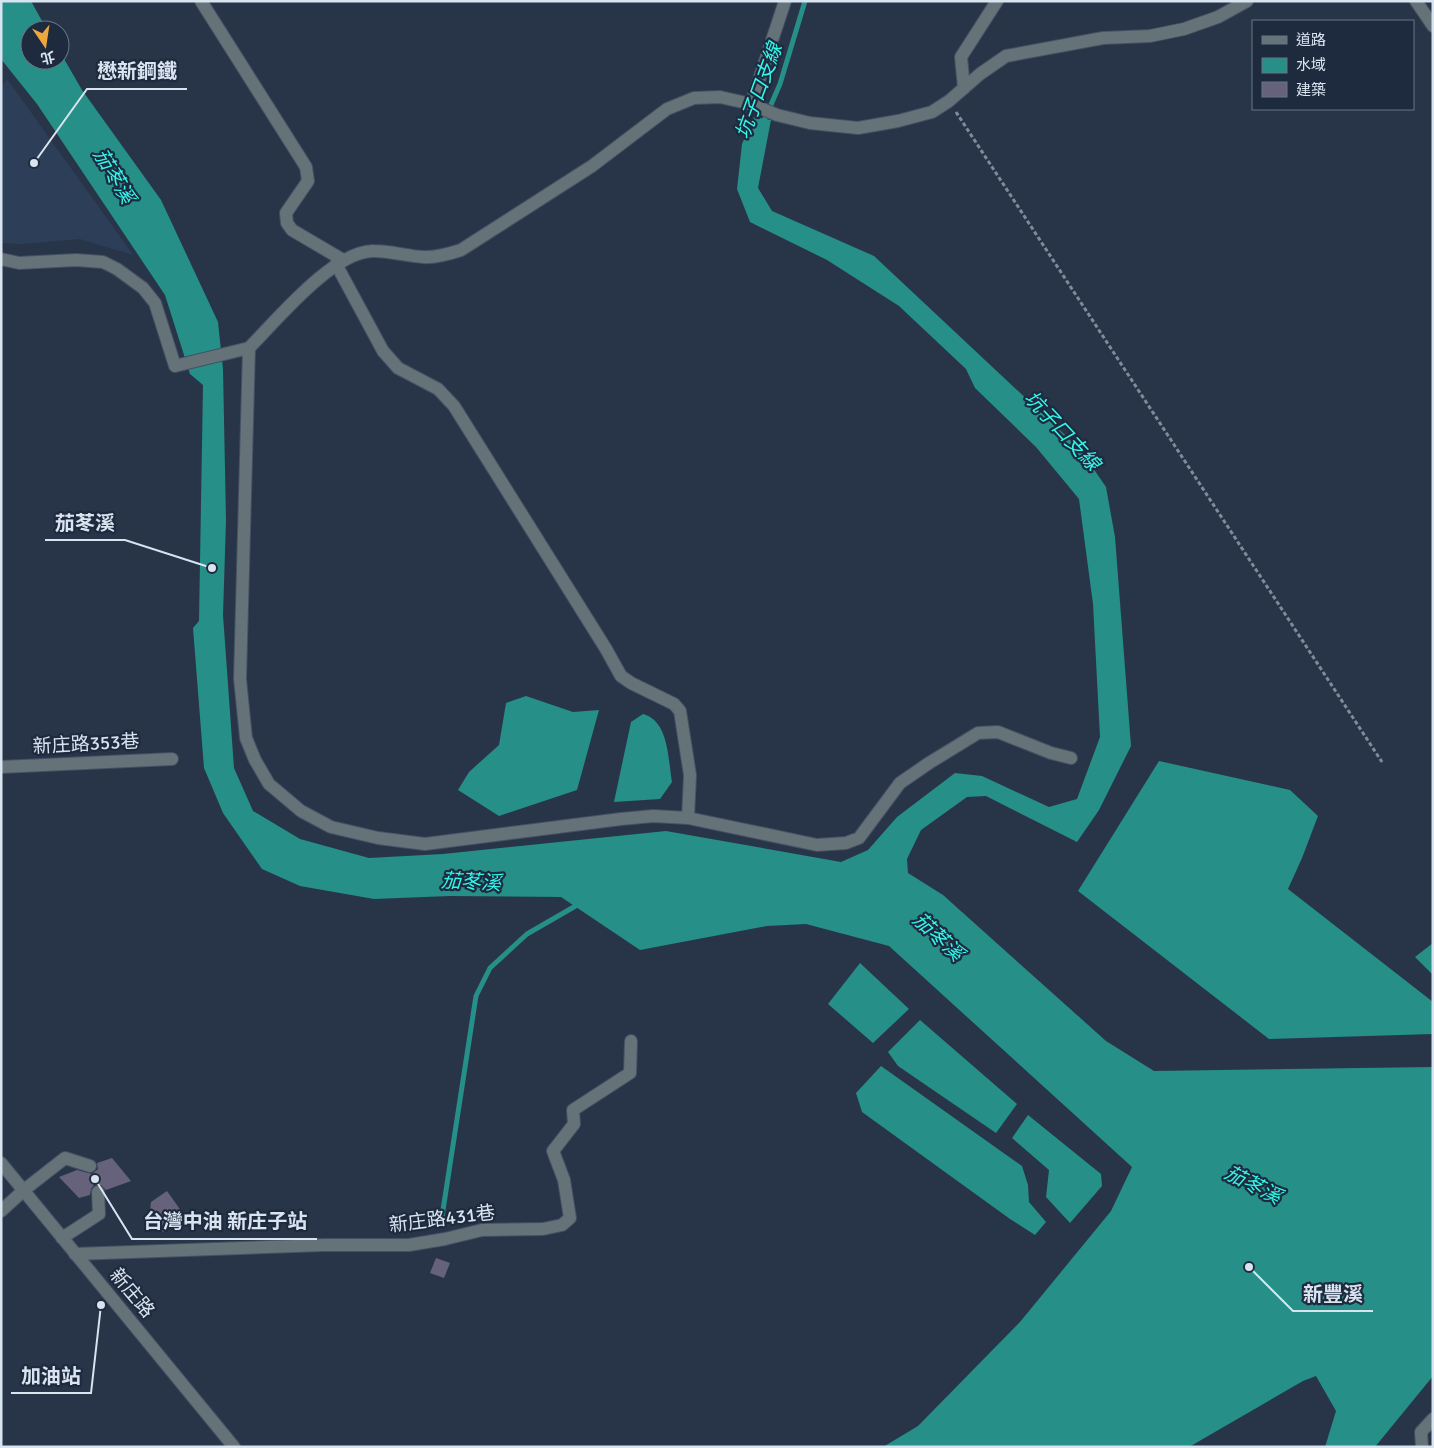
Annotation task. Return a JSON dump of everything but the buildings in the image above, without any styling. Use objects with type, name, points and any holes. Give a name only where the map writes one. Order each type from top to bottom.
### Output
[{"type":"street","points":[[201,1],[306,167],[308,181],[286,213],[287,223],[292,230],[339,262],[383,351],[398,368],[438,389],[454,406],[621,676],[631,683],[674,704],[680,710],[690,775],[688,818]]},
{"type":"street","points":[[751,104],[785,1]]},
{"type":"street","points":[[964,88],[961,57],[997,1]]},
{"type":"street","points":[[1,259],[18,263],[76,260],[103,262],[117,269],[143,288],[155,303],[176,366],[249,348],[323,274],[339,262],[371,250],[424,257],[444,255],[461,250],[592,166],[666,109],[694,98],[720,97],[751,104],[777,115],[810,123],[858,128],[898,121],[932,112],[1006,56],[1103,38],[1150,36],[1184,29],[1218,17],[1247,1]]},
{"type":"street","points":[[1416,1],[1433,26]]},
{"type":"street","points":[[249,348],[240,679],[246,738],[268,784],[301,811],[331,827],[378,838],[424,844],[653,816],[688,818],[817,845],[846,843],[859,838],[900,784],[929,763],[978,733],[998,732],[1051,753],[1071,758]]},
{"type":"street","name":"新庄路353巷","points":[[1,767],[172,759]]},
{"type":"street","name":"新庄路431巷","points":[[75,1254],[323,1245],[409,1245],[482,1230],[543,1229],[562,1225],[570,1218],[564,1180],[553,1150],[574,1124],[573,1110],[630,1073],[631,1041]]},
{"type":"street","points":[[1,1211],[24,1190],[65,1158],[90,1166]]},
{"type":"street","name":"新庄路","points":[[1,1163],[234,1447]]},
{"type":"street","points":[[62,1238],[98,1214],[98,1192]]},
{"type":"street","points":[[1422,1447],[1421,1432],[1433,1419]]},
{"type":"path","points":[[949,101],[1382,762]]},
{"type":"shaded area","points":[[7,79],[133,255],[80,239],[21,244],[1,243],[1,87]]},
{"type":"water","points":[[1,1],[31,1],[41,20],[20,20],[20,70],[70,69],[82,90],[161,200],[218,322],[223,369],[226,520],[223,615],[234,768],[253,811],[300,839],[369,858],[443,854],[666,831],[841,862],[868,850],[897,817],[955,773],[982,776],[1049,807],[1077,799],[1100,737],[1093,604],[1079,499],[1036,447],[975,388],[966,369],[899,306],[827,260],[750,222],[737,189],[742,144],[754,117],[771,120],[758,188],[772,211],[874,256],[1080,449],[1106,487],[1115,537],[1131,746],[1099,810],[1077,842],[986,796],[967,797],[921,830],[907,859],[908,873],[943,895],[1106,1041],[1154,1071],[1433,1067],[1433,1376],[1375,1447],[1325,1447],[1336,1411],[1316,1376],[1303,1381],[1189,1447],[883,1447],[918,1426],[1020,1322],[1111,1211],[1132,1167],[889,946],[806,924],[767,926],[640,950],[561,897],[450,896],[374,899],[300,886],[262,869],[223,813],[204,768],[193,628],[199,621],[203,385],[190,374],[165,295],[37,104],[1,59]]},
{"type":"water","points":[[526,696],[573,712],[599,710],[577,790],[499,816],[458,790],[469,772],[499,745],[506,703]]},
{"type":"water","points":[[643,714],[652,718],[663,733],[672,782],[660,799],[614,802],[631,722]]},
{"type":"water","points":[[1159,761],[1290,790],[1318,816],[1288,889],[1433,1002],[1433,1034],[1269,1039],[1078,891]]},
{"type":"water","points":[[1433,943],[1433,975],[1415,957]]},
{"type":"water","points":[[860,963],[909,1009],[873,1043],[828,1004]]},
{"type":"water","points":[[920,1020],[1017,1104],[996,1133],[898,1066],[888,1052]]},
{"type":"water","points":[[881,1066],[1022,1166],[1028,1185],[1029,1202],[1046,1222],[1035,1235],[862,1112],[856,1093]]},
{"type":"water","points":[[1028,1115],[1101,1174],[1102,1186],[1070,1223],[1046,1197],[1049,1170],[1012,1138]]},
{"type":"waterway","name":"坑子口支線","points":[[763,123],[780,84],[805,1]]},
{"type":"waterway","points":[[441,1223],[476,996],[490,968],[527,934],[579,904]]},
{"type":"place","name":"懋新鋼鐵","points":[[34,163]]},
{"type":"place","name":"茄苳溪","points":[[212,568]]},
{"type":"place","name":"台灣中油 新庄子站","points":[[95,1179]]},
{"type":"place","name":"新豐溪","points":[[1249,1267]]},
{"type":"place","name":"加油站","points":[[101,1305]]}]
